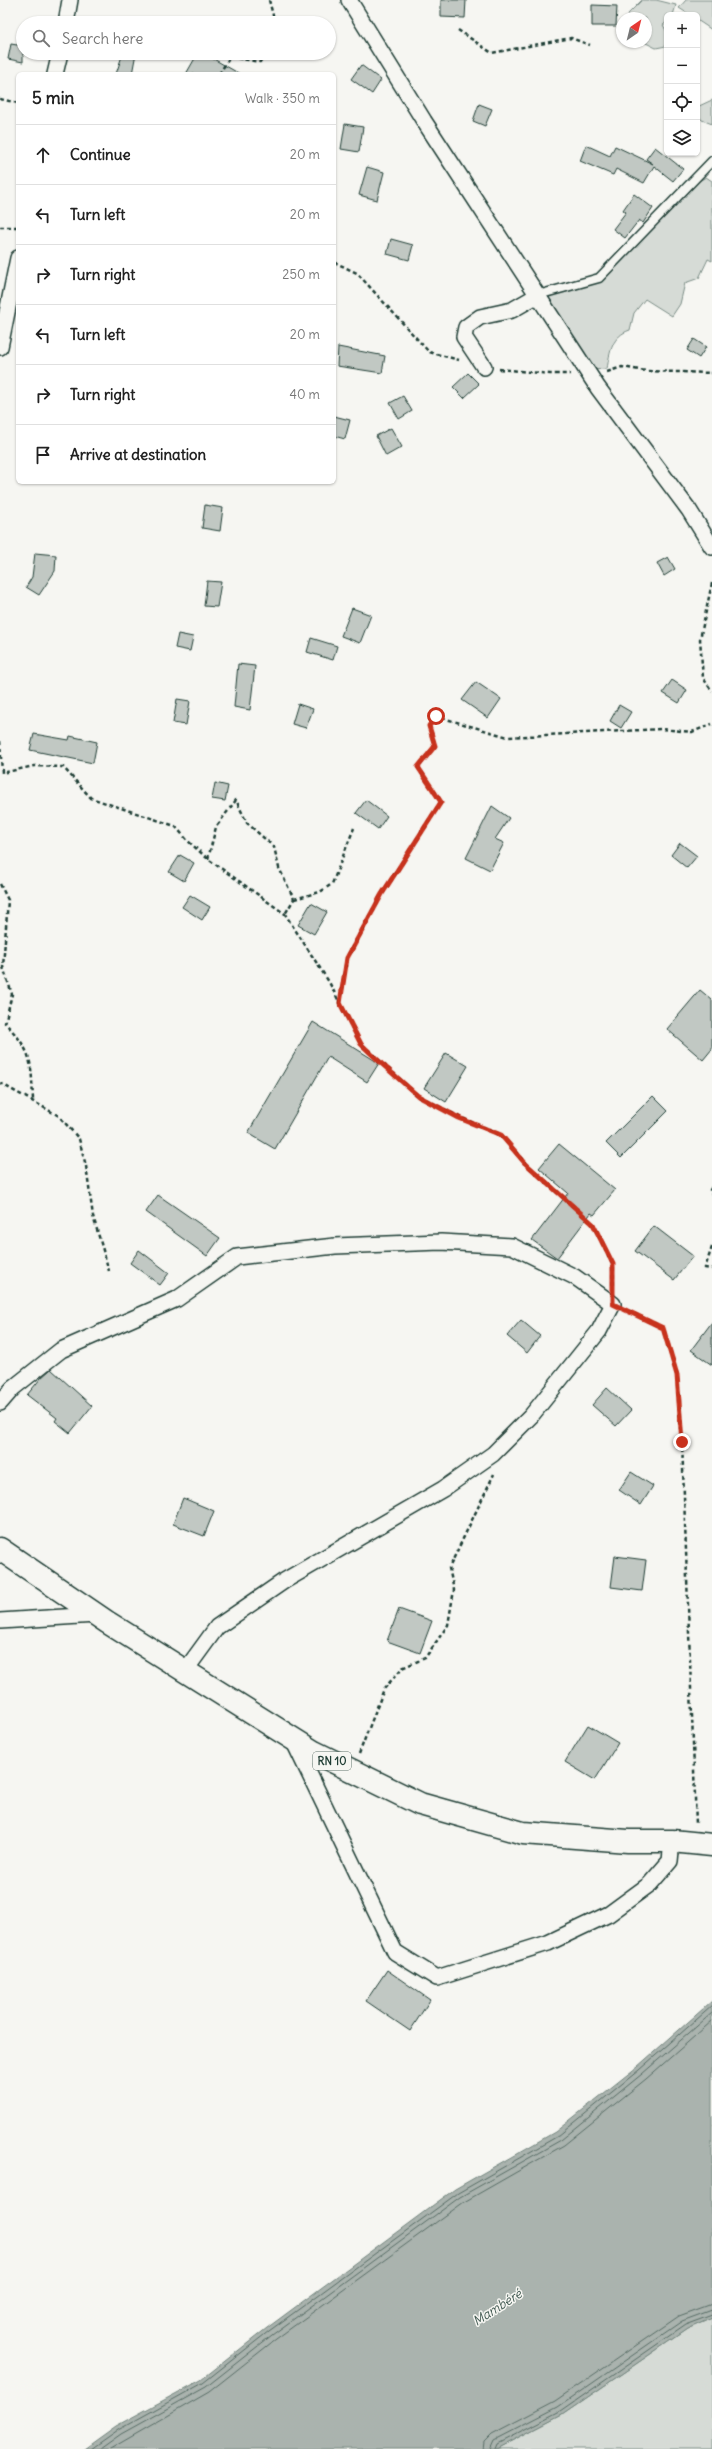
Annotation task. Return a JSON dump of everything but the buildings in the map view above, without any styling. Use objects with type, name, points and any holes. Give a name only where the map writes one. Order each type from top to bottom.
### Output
[{"type":"main road","name":"RN 10","points":[[0,1549],[96,1615],[292,1739],[314,1752],[420,1804],[523,1833],[628,1841],[672,1841],[704,1844]]},
{"type":"street","points":[[67,16],[70,0]]},
{"type":"street","points":[[349,0],[424,121],[589,373],[689,510],[712,547]]},
{"type":"street","points":[[55,72],[58,60]]},
{"type":"street","points":[[0,347],[16,268]]},
{"type":"street","points":[[484,367],[464,337],[466,327],[480,317],[512,310],[538,295]]},
{"type":"street","points":[[0,1403],[12,1388],[61,1350],[177,1299],[237,1257],[335,1246],[441,1242],[512,1246],[575,1277],[613,1304],[599,1331],[531,1416],[493,1454],[443,1489],[284,1581],[217,1627],[185,1671]]},
{"type":"street","points":[[0,1621],[96,1615]]},
{"type":"street","points":[[292,1739],[395,1952],[437,1978],[548,1943],[609,1914],[650,1884],[670,1860],[672,1841]]},
{"type":"lane","points":[[538,295],[599,278],[712,161]]},
{"type":"path","points":[[269,0],[273,16]]},
{"type":"path","points":[[458,30],[492,53],[571,38],[590,45]]},
{"type":"path","points":[[220,72],[228,60]]},
{"type":"path","points":[[248,60],[260,62],[261,60]]},
{"type":"path","points":[[0,99],[16,103]]},
{"type":"path","points":[[0,228],[16,227]]},
{"type":"path","points":[[589,373],[610,372],[622,368],[646,371],[712,373]]},
{"type":"path","points":[[712,583],[700,639],[702,678],[712,691]]},
{"type":"path","points":[[340,1003],[347,958],[382,894],[441,802],[418,767],[435,746],[429,726],[436,716],[508,737],[661,729],[692,732],[712,724]]},
{"type":"path","points":[[0,741],[1,773],[34,766],[63,766],[91,798],[175,826],[208,860],[285,914],[340,1003],[361,1044],[418,1096],[459,1118],[501,1135],[525,1163],[593,1224],[613,1264],[613,1304],[663,1328],[677,1375],[704,1844]]},
{"type":"path","points":[[208,860],[216,827],[236,800],[247,823],[274,847],[279,868],[294,899]]},
{"type":"path","points":[[285,914],[294,899],[320,892],[332,884],[341,866],[354,828]]},
{"type":"path","points":[[0,884],[8,900],[3,967],[12,994],[5,1023],[17,1035],[30,1055],[33,1101]]},
{"type":"path","points":[[0,1083],[59,1116],[79,1139],[86,1166],[93,1216],[109,1271]]},
{"type":"path","points":[[712,1187],[710,1190],[712,1194]]},
{"type":"path","points":[[712,1246],[705,1268],[712,1269]]},
{"type":"path","points":[[352,1771],[384,1689],[402,1668],[425,1658],[448,1625],[454,1590],[449,1568],[494,1472]]},
{"type":"shaded area","points":[[642,0],[656,0],[676,5],[674,12],[664,12],[664,46],[656,48],[652,46],[652,12],[630,12]]},
{"type":"shaded area","points":[[686,0],[712,0],[712,30],[700,22],[700,12],[685,12],[679,8]]},
{"type":"shaded area","points":[[712,100],[712,124],[700,118],[700,106]]},
{"type":"shaded area","points":[[706,177],[712,181],[712,261],[708,259],[699,278],[685,283],[680,304],[672,316],[645,299],[634,313],[630,330],[619,336],[613,345],[609,356],[607,369],[590,370],[545,297],[599,280],[699,181]]},
{"type":"shaded area","points":[[712,2318],[712,2449],[496,2449],[563,2414],[687,2329]]},
{"type":"water","name":"Mambéré","points":[[712,2001],[712,2318],[687,2329],[563,2414],[496,2449],[84,2449],[116,2426],[201,2380],[267,2328],[455,2189],[555,2132],[637,2067]]},
{"type":"route","points":[[436,716],[429,726],[435,746],[418,767],[441,802],[382,894],[347,958],[340,1003],[361,1044],[418,1096],[459,1118],[501,1135],[525,1163],[593,1224],[613,1264],[613,1304],[663,1328],[677,1375],[682,1442]]}]
